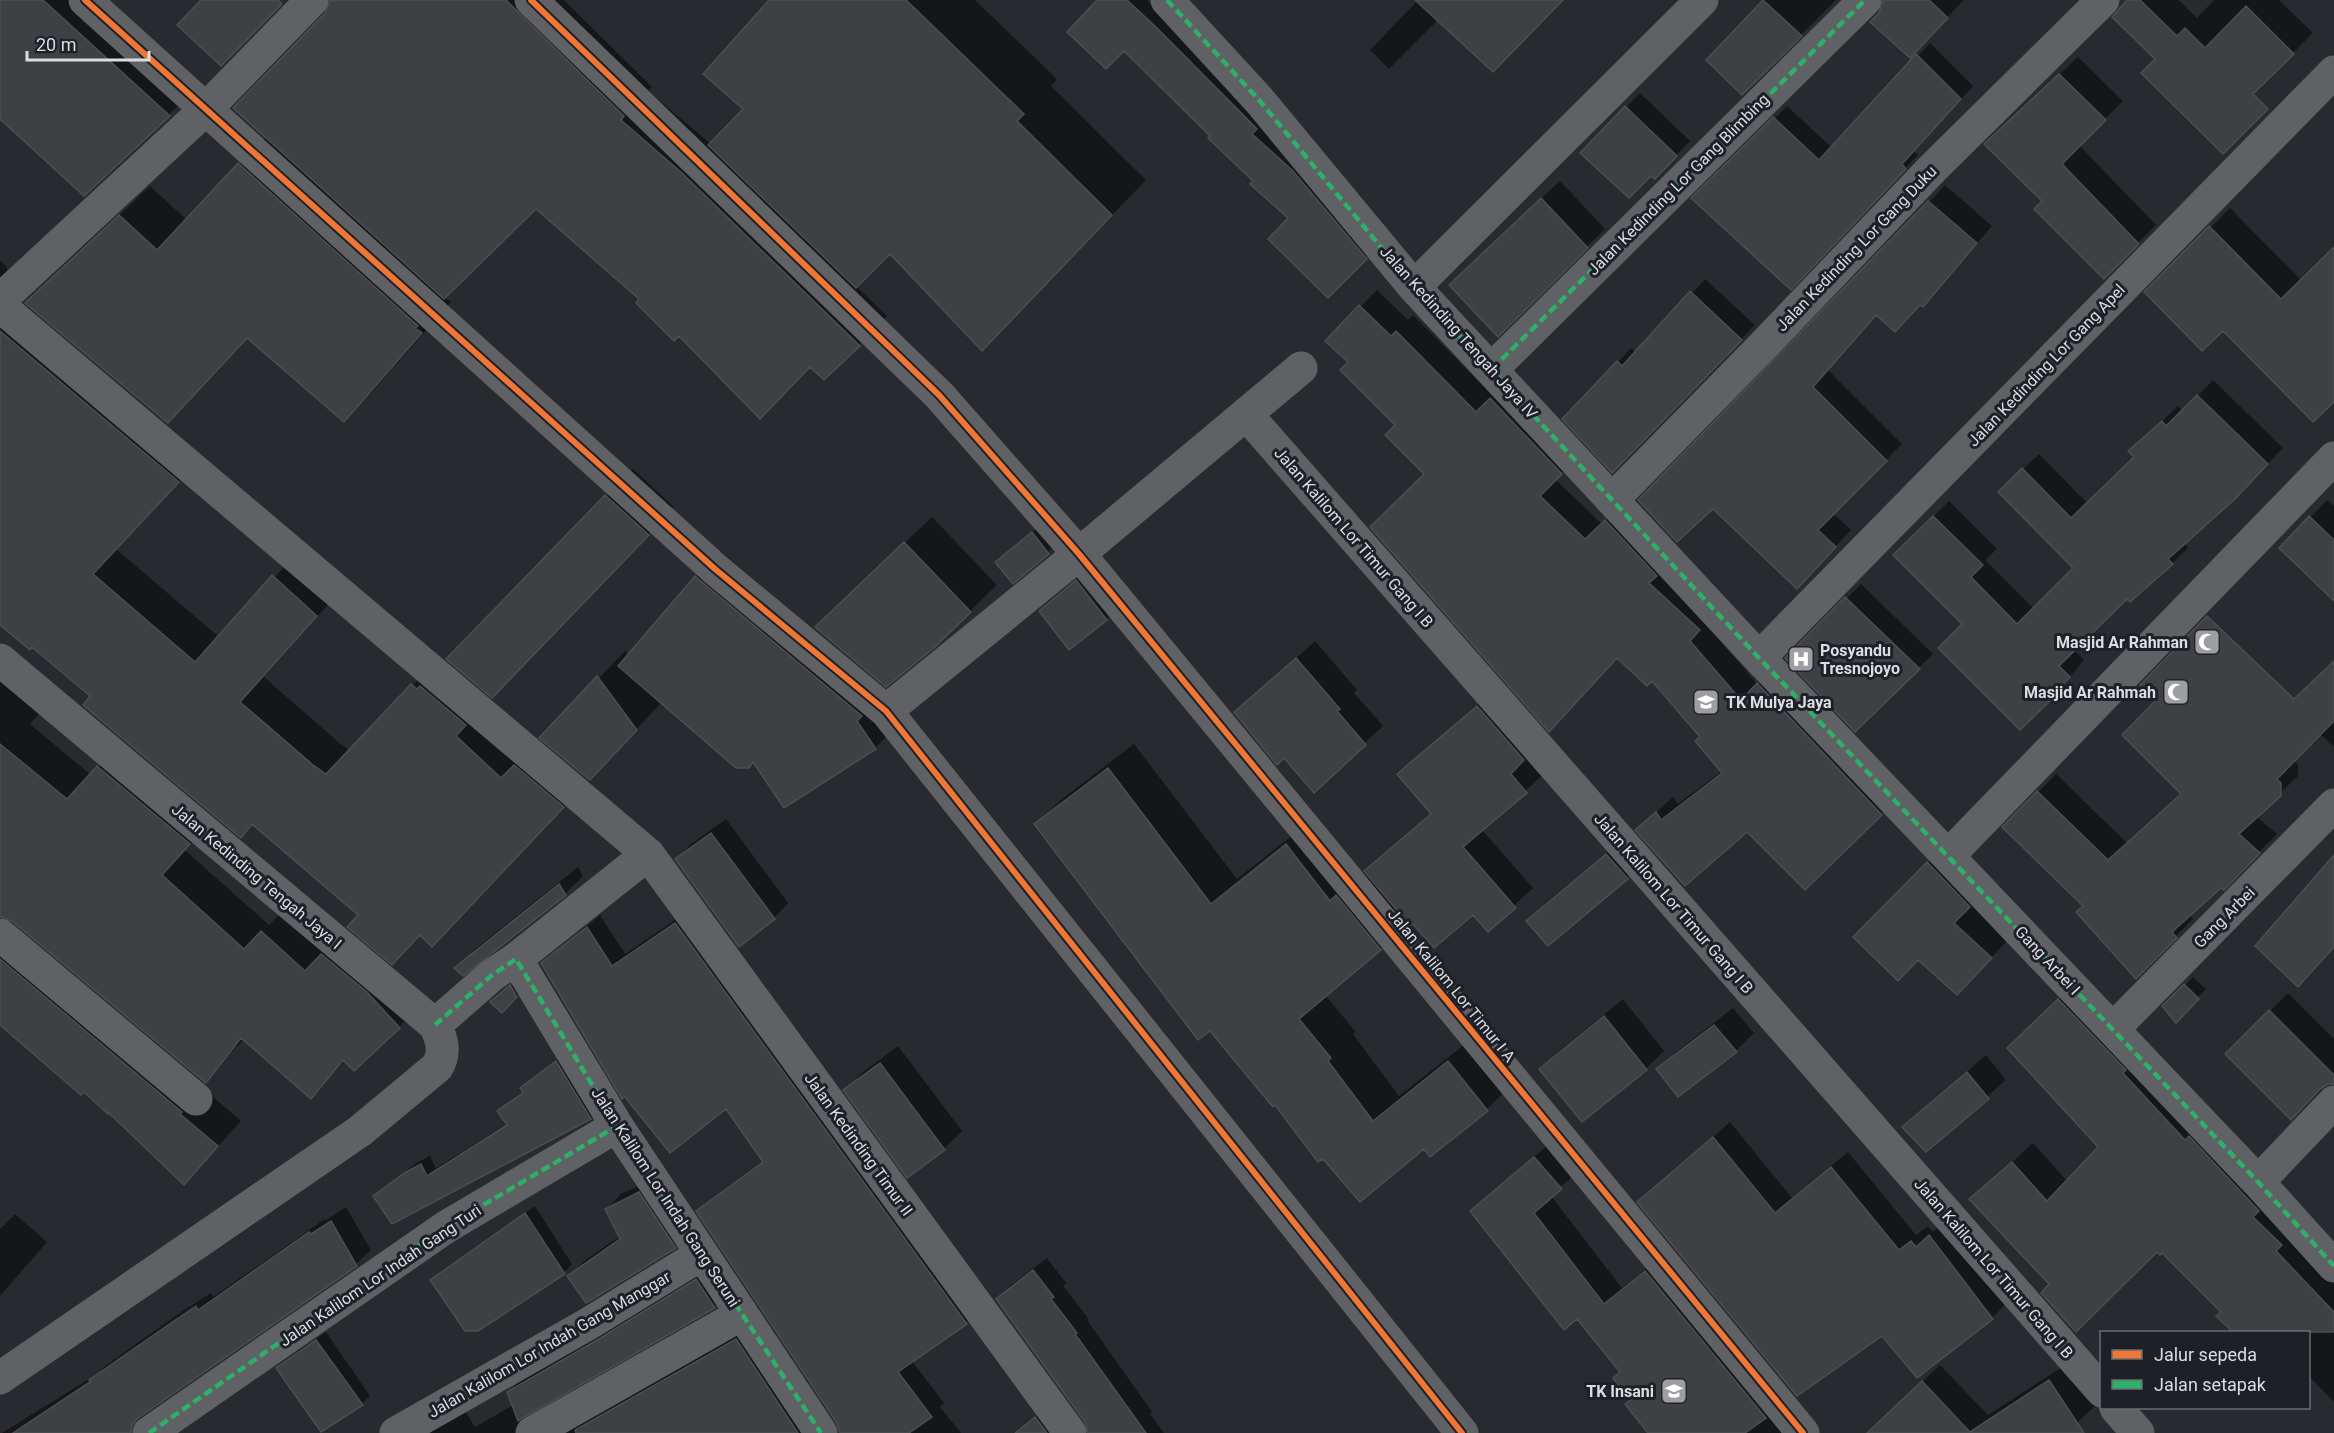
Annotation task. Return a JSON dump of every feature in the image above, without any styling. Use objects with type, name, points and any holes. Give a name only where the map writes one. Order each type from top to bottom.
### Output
[{"type":"street","points":[[85,0],[715,569],[886,711],[1462,1433]]},
{"type":"street","points":[[0,300],[206,109],[312,0]]},
{"type":"street","name":"Jalan Kalilom Lor Timur I A","points":[[531,0],[939,395],[1079,554],[1803,1433]]},
{"type":"street","name":"Jalan Kedinding Tengah Jaya IV","points":[[1167,0],[1259,100],[1414,287],[1759,658]]},
{"type":"street","points":[[1414,287],[1702,0]]},
{"type":"street","name":"Jalan Kedinding Lor Gang Blimbing","points":[[1492,369],[1865,0]]},
{"type":"street","name":"Jalan Kedinding Lor Gang Duku","points":[[1612,500],[1933,168],[2103,0]]},
{"type":"street","name":"Jalan Kedinding Lor Gang Apel","points":[[1759,658],[2334,72]]},
{"type":"street","name":"Jalan Kedinding Timur II","points":[[0,306],[648,854],[1070,1433]]},
{"type":"street","points":[[886,711],[1079,554],[1301,368]]},
{"type":"street","name":"Jalan Kalilom Lor Timur Gang I B","points":[[1246,414],[2100,1389]]},
{"type":"street","points":[[1948,855],[2334,458]]},
{"type":"street","name":"Gang Arbei I","points":[[1759,658],[2258,1182],[2334,1266]]},
{"type":"street","name":"Jalan Kedinding Tengah Jaya I","points":[[0,660],[435,1024]]},
{"type":"street","name":"Gang Arbei","points":[[2113,1029],[2334,805]]},
{"type":"street","points":[[0,1378],[360,1131],[437,1067],[441,1060],[442,1039],[435,1024],[492,975],[516,959],[648,854]]},
{"type":"street","points":[[0,935],[196,1099]]},
{"type":"street","name":"Jalan Kalilom Lor Indah Gang Seruni","points":[[516,959],[617,1126],[821,1433]]},
{"type":"street","points":[[2258,1182],[2334,1102]]},
{"type":"street","name":"Jalan Kalilom Lor Indah Gang Turi","points":[[149,1433],[446,1227],[617,1126]]},
{"type":"street","name":"Jalan Kalilom Lor Indah Gang Manggar","points":[[396,1433],[588,1324],[702,1254]]},
{"type":"street","points":[[532,1433],[742,1314]]},
{"type":"street","points":[[2118,1409],[2138,1433]]},
{"type":"building","points":[[0,0],[43,0],[170,116],[84,196],[0,119]]},
{"type":"building","points":[[201,0],[278,0],[282,4],[221,66],[177,25]]},
{"type":"building","points":[[330,0],[506,0],[624,116],[621,120],[682,173],[860,346],[824,380],[810,367],[760,419],[679,336],[674,341],[636,303],[639,299],[536,209],[444,299],[233,108],[325,13]]},
{"type":"building","points":[[769,0],[906,0],[1024,114],[1017,121],[1112,215],[982,351],[890,254],[856,288],[708,145],[743,109],[703,74]]},
{"type":"building","points":[[1097,0],[1127,0],[1158,29],[1257,129],[1252,134],[1293,171],[1367,259],[1328,298],[1268,239],[1288,218],[1250,184],[1253,181],[1208,138],[1210,136],[1124,51],[1106,69],[1067,32]]},
{"type":"building","points":[[1415,0],[1563,0],[1493,72]]},
{"type":"building","points":[[1763,0],[1802,36],[1742,95],[1706,60]]},
{"type":"building","points":[[1883,0],[1929,0],[1948,18],[1910,58],[1870,22],[1879,13]]},
{"type":"building","points":[[2127,0],[2140,0],[2177,36],[2185,28],[2205,48],[2246,6],[2294,54],[2253,94],[2268,109],[2223,154],[2141,73],[2155,59],[2112,17]]},
{"type":"building","points":[[1916,54],[1961,99],[1902,164],[1906,169],[1791,290],[1691,198],[1773,117],[1819,160]]},
{"type":"building","points":[[2059,74],[2106,120],[2062,164],[2139,244],[2104,279],[2034,209],[2042,201],[1984,144]]},
{"type":"building","points":[[1625,106],[1677,156],[1655,179],[1651,176],[1629,198],[1580,153]]},
{"type":"building","points":[[238,163],[418,326],[415,328],[422,333],[344,422],[247,338],[168,423],[25,303],[119,215],[157,250]]},
{"type":"building","points":[[1541,198],[1588,248],[1498,337],[1449,285]]},
{"type":"building","points":[[1928,201],[1977,243],[1923,307],[1920,305],[1895,332],[1876,315],[1813,387],[1887,461],[1818,530],[1836,547],[1797,589],[1713,509],[1677,542],[1638,500]]},
{"type":"building","points":[[2209,226],[2281,299],[2334,247],[2334,402],[2313,422],[2223,331],[2202,351],[2144,292]]},
{"type":"building","points":[[1690,291],[1742,340],[1612,473],[1562,419],[1617,361],[1622,366]]},
{"type":"building","points":[[1359,305],[1391,336],[1396,331],[1476,412],[1490,398],[1562,474],[1540,496],[1585,539],[1605,520],[1657,576],[1649,583],[1700,630],[1690,641],[1741,700],[1757,683],[1882,815],[1805,890],[1747,832],[1685,886],[1635,830],[1656,812],[1661,820],[1722,773],[1695,741],[1700,737],[1652,681],[1647,686],[1617,658],[1549,732],[1370,527],[1424,474],[1385,435],[1395,425],[1340,370],[1348,362],[1325,341]]},
{"type":"building","points":[[0,331],[179,482],[93,574],[195,662],[272,575],[317,616],[240,702],[313,765],[326,774],[411,684],[417,689],[420,686],[466,725],[456,736],[501,778],[514,765],[564,807],[432,947],[420,935],[392,965],[347,927],[358,915],[252,824],[241,838],[83,705],[90,696],[32,647],[30,650],[0,625]]},
{"type":"building","points":[[2197,395],[2268,464],[2236,498],[2168,559],[2173,564],[2130,602],[2127,599],[2059,666],[2070,677],[2053,694],[2055,696],[2020,730],[1938,648],[1962,624],[1893,555],[1933,516],[1983,565],[1971,577],[2017,624],[2073,568],[1998,492],[2022,468],[2071,518],[2134,457],[2128,451],[2162,421],[2166,426]]},
{"type":"building","points":[[605,495],[649,535],[492,698],[446,659]]},
{"type":"building","points":[[2309,516],[2334,540],[2334,601],[2279,548]]},
{"type":"building","points":[[1032,532],[1049,554],[1013,584],[995,562]]},
{"type":"building","points":[[904,542],[971,612],[935,647],[886,687],[815,627]]},
{"type":"building","points":[[695,576],[862,716],[857,721],[876,749],[784,808],[753,762],[749,768],[736,768],[618,666]]},
{"type":"building","points":[[1076,580],[1107,620],[1069,650],[1039,611]]},
{"type":"building","points":[[1845,597],[1920,669],[1855,732],[1785,658]]},
{"type":"building","points":[[2207,616],[2294,699],[2334,661],[2334,721],[2277,779],[2281,783],[2281,796],[2239,834],[2260,853],[2224,890],[2221,888],[2172,932],[2177,938],[2136,979],[2076,912],[2083,906],[2002,827],[2037,791],[2108,860],[2181,794],[2122,735],[2155,701],[2140,685]]},
{"type":"building","points":[[1296,658],[1340,709],[1337,711],[1366,745],[1314,793],[1284,758],[1277,765],[1234,712]]},
{"type":"building","points":[[597,676],[637,730],[590,780],[539,738]]},
{"type":"building","points":[[1477,706],[1524,760],[1511,774],[1527,793],[1463,847],[1516,908],[1488,932],[1473,915],[1434,948],[1413,924],[1410,926],[1364,871],[1431,814],[1397,774]]},
{"type":"building","points":[[0,744],[67,799],[97,766],[190,844],[162,875],[244,949],[261,931],[305,971],[321,954],[367,992],[400,1028],[354,1071],[343,1060],[311,1099],[241,1038],[206,1083],[12,921],[0,917]]},
{"type":"building","points":[[1108,768],[1211,904],[1286,844],[1330,901],[1336,895],[1381,950],[1299,1019],[1331,1058],[1328,1061],[1373,1121],[1448,1061],[1488,1111],[1430,1157],[1424,1149],[1360,1202],[1323,1159],[1318,1162],[1275,1105],[1273,1107],[1210,1031],[1198,1040],[1034,824]]},
{"type":"building","points":[[711,833],[775,919],[739,947],[675,859]]},
{"type":"building","points":[[1606,854],[1628,879],[1548,946],[1526,921]]},
{"type":"building","points":[[2334,855],[2334,947],[2298,987],[2255,946]]},
{"type":"building","points":[[1927,862],[1970,907],[1954,923],[1992,958],[1957,995],[1918,960],[1898,981],[1853,937]]},
{"type":"building","points":[[559,884],[566,895],[463,976],[454,968]]},
{"type":"building","points":[[675,923],[967,1324],[898,1372],[932,1417],[909,1433],[840,1433],[837,1423],[696,1211],[763,1162],[726,1109],[670,1153],[625,1097],[622,1099],[541,963],[587,927],[612,966]]},
{"type":"building","points":[[0,959],[182,1112],[180,1114],[218,1146],[184,1185],[109,1113],[84,1092],[81,1095],[0,1025]]},
{"type":"building","points":[[2184,984],[2199,999],[2176,1023],[2162,1006]]},
{"type":"building","points":[[510,985],[517,997],[502,1013],[490,1002]]},
{"type":"building","points":[[2058,999],[2126,1070],[2123,1073],[2185,1140],[2189,1136],[2259,1211],[2253,1217],[2282,1245],[2276,1251],[2334,1312],[2334,1332],[2232,1331],[2216,1316],[2221,1312],[2162,1253],[2160,1255],[2157,1252],[2076,1332],[2041,1293],[2049,1284],[1969,1199],[2012,1162],[2047,1201],[2098,1147],[2007,1048]]},
{"type":"building","points":[[2269,1010],[2334,1075],[2334,1084],[2328,1084],[2320,1089],[2291,1120],[2225,1054]]},
{"type":"building","points":[[1604,1016],[1647,1070],[1582,1122],[1539,1069]]},
{"type":"building","points":[[1714,1025],[1737,1052],[1678,1097],[1656,1069]]},
{"type":"building","points":[[556,1061],[591,1119],[392,1224],[373,1196],[421,1164],[427,1176],[507,1125],[497,1111],[523,1093],[520,1088]]},
{"type":"building","points":[[880,1063],[945,1150],[907,1178],[843,1090]]},
{"type":"building","points":[[1967,1072],[1989,1099],[1926,1152],[1902,1127]]},
{"type":"building","points":[[1713,1137],[1775,1213],[1831,1167],[1899,1250],[1911,1241],[1916,1247],[1929,1235],[1993,1319],[1917,1378],[1882,1336],[1797,1396],[1637,1202]]},
{"type":"building","points":[[1534,1157],[1562,1189],[1534,1213],[1604,1304],[1645,1271],[1766,1418],[1745,1433],[1648,1433],[1625,1404],[1630,1400],[1613,1378],[1620,1372],[1577,1319],[1564,1330],[1470,1211]]},
{"type":"building","points":[[639,1192],[676,1248],[586,1303],[567,1276],[620,1239],[605,1209]]},
{"type":"building","points":[[525,1213],[565,1274],[478,1331],[465,1331],[430,1280]]},
{"type":"building","points":[[331,1221],[357,1266],[138,1418],[132,1425],[131,1433],[13,1433],[90,1382],[89,1380],[196,1306],[198,1310],[309,1232],[311,1234]]},
{"type":"building","points":[[1033,1270],[1054,1297],[1051,1299],[1077,1333],[1075,1334],[1146,1433],[1088,1433],[1085,1422],[996,1299]]},
{"type":"building","points":[[696,1279],[715,1308],[518,1421],[507,1392]]},
{"type":"building","points":[[736,1339],[798,1433],[576,1433],[575,1430]]},
{"type":"building","points":[[316,1340],[363,1405],[321,1432],[276,1368]]},
{"type":"building","points":[[2049,1380],[2084,1433],[1867,1433],[1922,1381],[1970,1432]]},
{"type":"building","points":[[1035,1417],[1047,1433],[1015,1433]]},
{"type":"marked path","points":[[1167,0],[1259,100],[1414,287],[1759,658],[2258,1182],[2334,1266]]},
{"type":"marked path","points":[[1492,369],[1865,0]]},
{"type":"marked path","points":[[435,1025],[492,975],[516,959],[617,1126],[821,1433]]},
{"type":"marked path","points":[[149,1433],[446,1227],[617,1126]]},
{"type":"cycle path","points":[[85,0],[715,569],[886,711],[1462,1433]]},
{"type":"cycle path","points":[[531,0],[939,395],[1079,554],[1803,1433]]},
{"type":"place","name":"Masjid Ar Rahman","points":[[2207,642]]},
{"type":"place","name":"Posyandu Tresnojoyo","points":[[1801,659]]},
{"type":"place","name":"Masjid Ar Rahmah","points":[[2176,692]]},
{"type":"place","name":"TK Mulya Jaya","points":[[1706,702]]},
{"type":"place","name":"TK Insani","points":[[1674,1391]]}]
